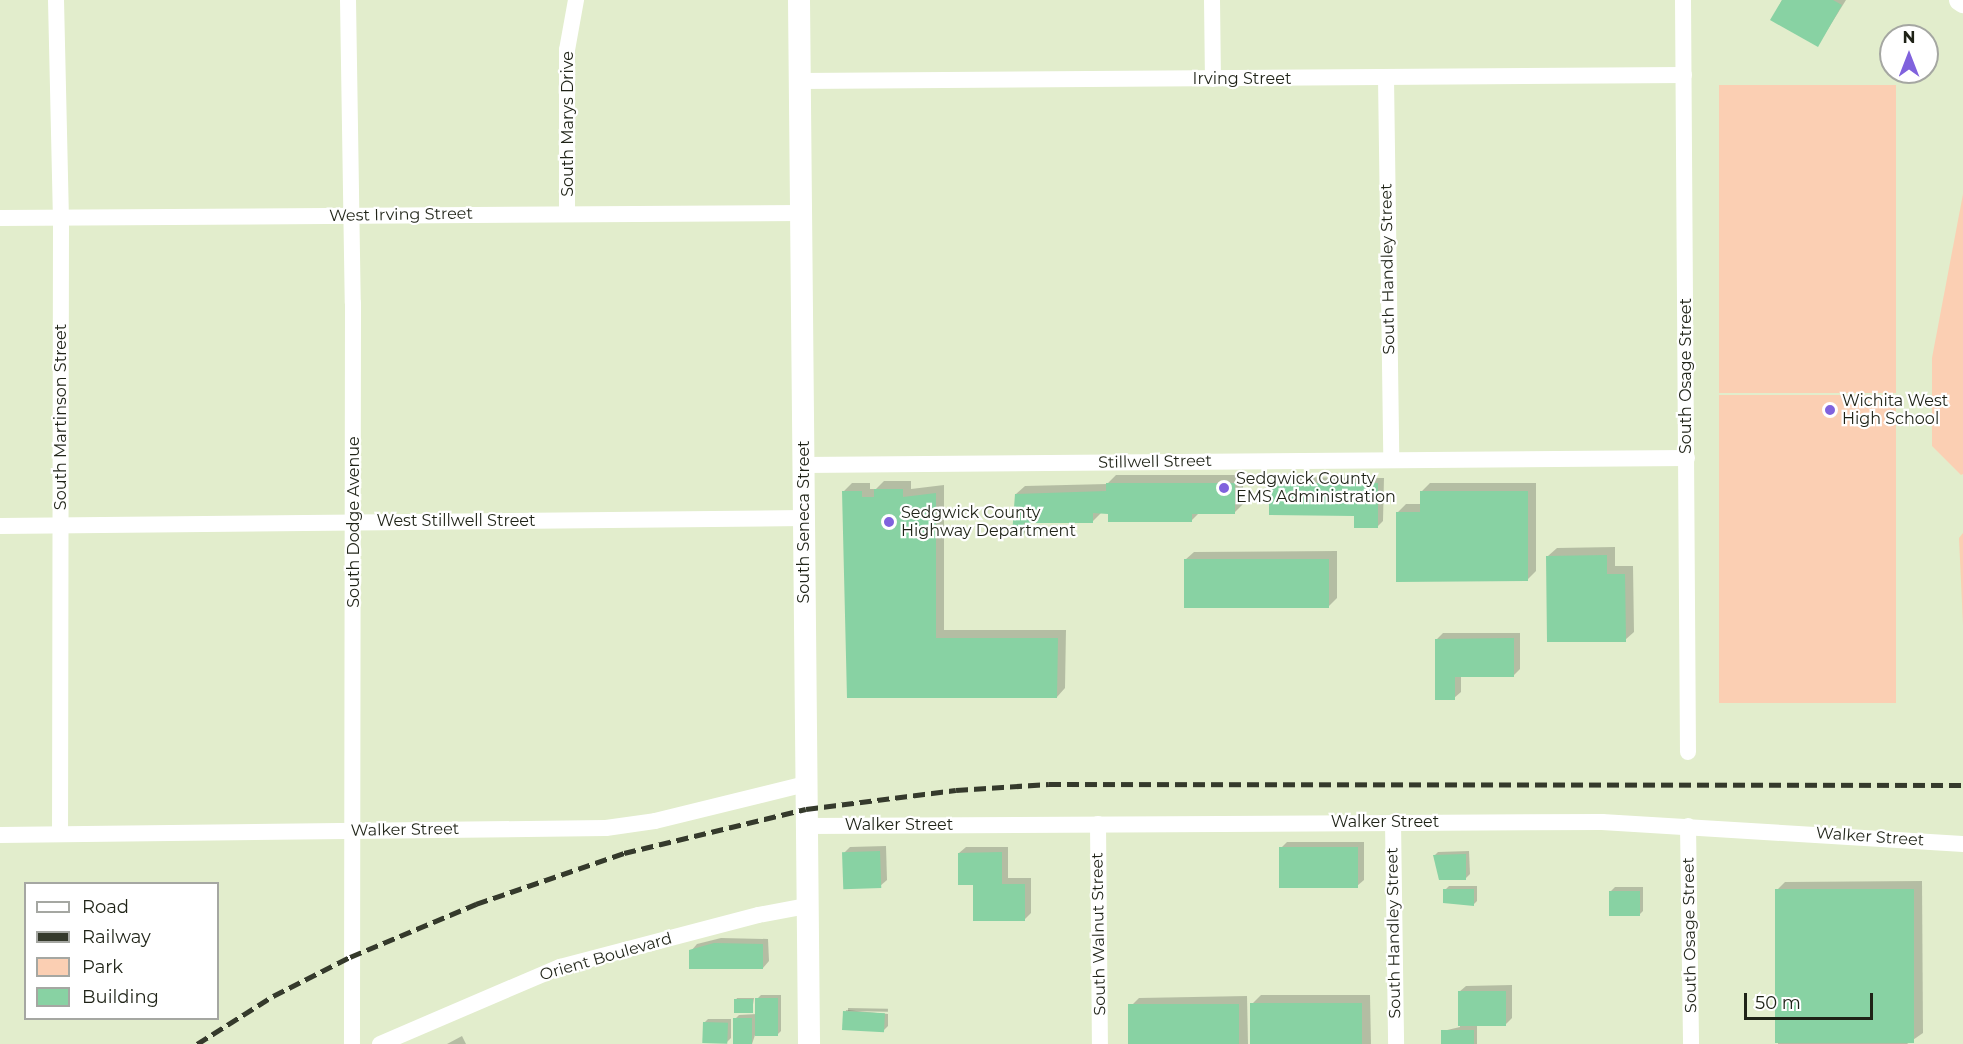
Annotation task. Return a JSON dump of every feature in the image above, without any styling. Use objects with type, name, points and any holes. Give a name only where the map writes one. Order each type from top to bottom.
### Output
[{"type":"street","name":"South Martinson Street","points":[[56,0],[61,218],[60,834]]},
{"type":"street","name":"South Dodge Avenue","points":[[348,0],[354,522],[354,745],[350,831],[352,1044]]},
{"type":"street","name":"South Marys Drive","points":[[567,214],[567,50],[576,0]]},
{"type":"street","name":"South Seneca Street","points":[[800,0],[809,1044]]},
{"type":"street","points":[[1212,0],[1213,79]]},
{"type":"street","name":"South Osage Street","points":[[1683,0],[1688,752]]},
{"type":"street","name":"Irving Street","points":[[800,81],[1684,75]]},
{"type":"street","name":"South Handley Street","points":[[1386,78],[1391,459]]},
{"type":"street","name":"West Irving Street","points":[[0,218],[801,213]]},
{"type":"street","name":"Stillwell Street","points":[[803,465],[1687,458]]},
{"type":"street","name":"West Stillwell Street","points":[[0,526],[804,518]]},
{"type":"street","name":"Walker Street","points":[[0,835],[606,828],[655,821],[806,784]]},
{"type":"street","name":"South Handley Street","points":[[1393,822],[1396,1044]]},
{"type":"street","name":"Walker Street","points":[[806,826],[1393,822],[1688,826],[1963,844]]},
{"type":"street","name":"South Walnut Street","points":[[1098,824],[1100,1044]]},
{"type":"street","name":"South Osage Street","points":[[1688,826],[1691,1044]]},
{"type":"street","name":"Orient Boulevard","points":[[380,1044],[560,967],[758,915],[807,906]]},
{"type":"green space","points":[[1719,85],[1896,85],[1896,393],[1719,393]]},
{"type":"green space","points":[[1963,194],[1963,474],[1961,475],[1932,446],[1932,358]]},
{"type":"green space","points":[[1719,395],[1896,395],[1896,703],[1719,703]]},
{"type":"green space","points":[[1963,533],[1963,625],[1959,538]]},
{"type":"building","points":[[1782,0],[1833,0],[1842,5],[1818,47],[1770,20]]},
{"type":"building","points":[[1106,483],[1235,483],[1235,514],[1192,514],[1192,522],[1108,522],[1108,514],[1093,513],[1093,523],[1024,523],[1024,535],[1012,535],[1015,494],[1106,491]]},
{"type":"building","points":[[1269,483],[1378,483],[1378,528],[1354,528],[1354,516],[1269,515]]},
{"type":"building","points":[[874,489],[903,489],[903,497],[936,493],[936,638],[1058,638],[1057,698],[847,698],[842,491],[862,491],[862,497],[874,497]]},
{"type":"building","points":[[1420,491],[1528,491],[1528,581],[1396,582],[1396,512],[1420,512]]},
{"type":"building","points":[[1607,555],[1607,574],[1625,574],[1626,642],[1547,642],[1546,556]]},
{"type":"building","points":[[1184,559],[1329,559],[1329,608],[1184,608]]},
{"type":"building","points":[[1514,638],[1514,677],[1455,677],[1455,700],[1435,700],[1435,639]]},
{"type":"building","points":[[1279,847],[1358,847],[1358,888],[1279,888]]},
{"type":"building","points":[[880,851],[881,888],[843,889],[842,852]]},
{"type":"building","points":[[1002,852],[1002,884],[1025,884],[1025,921],[973,921],[973,885],[958,885],[958,853]]},
{"type":"building","points":[[1466,854],[1466,880],[1439,880],[1433,855]]},
{"type":"building","points":[[1443,889],[1474,889],[1474,906],[1443,903]]},
{"type":"building","points":[[1775,889],[1914,889],[1914,1043],[1775,1043]]},
{"type":"building","points":[[1609,891],[1640,891],[1640,916],[1609,916]]},
{"type":"building","points":[[714,943],[763,944],[763,969],[689,969],[689,950]]},
{"type":"building","points":[[1458,991],[1506,991],[1506,1026],[1458,1026]]},
{"type":"building","points":[[755,998],[778,998],[778,1036],[755,1036]]},
{"type":"building","points":[[734,999],[753,999],[753,1013],[734,1013]]},
{"type":"building","points":[[1250,1003],[1362,1003],[1362,1044],[1250,1044]]},
{"type":"building","points":[[1128,1004],[1239,1004],[1239,1044],[1128,1044]]},
{"type":"building","points":[[843,1011],[885,1013],[884,1032],[842,1030]]},
{"type":"building","points":[[733,1018],[752,1018],[752,1044],[733,1044]]},
{"type":"building","points":[[703,1022],[728,1023],[727,1044],[702,1043]]},
{"type":"building","points":[[1441,1030],[1474,1030],[1474,1044],[1441,1044]]},
{"type":"railway","points":[[197,1044],[273,996],[350,957],[476,904],[624,853],[806,809],[956,790],[1049,784],[1963,785]]},
{"type":"place","name":"Wichita West High School","points":[[1830,410]]},
{"type":"place","name":"Sedgwick County EMS Administration","points":[[1224,488]]},
{"type":"place","name":"Sedgwick County Highway Department","points":[[889,522]]}]
